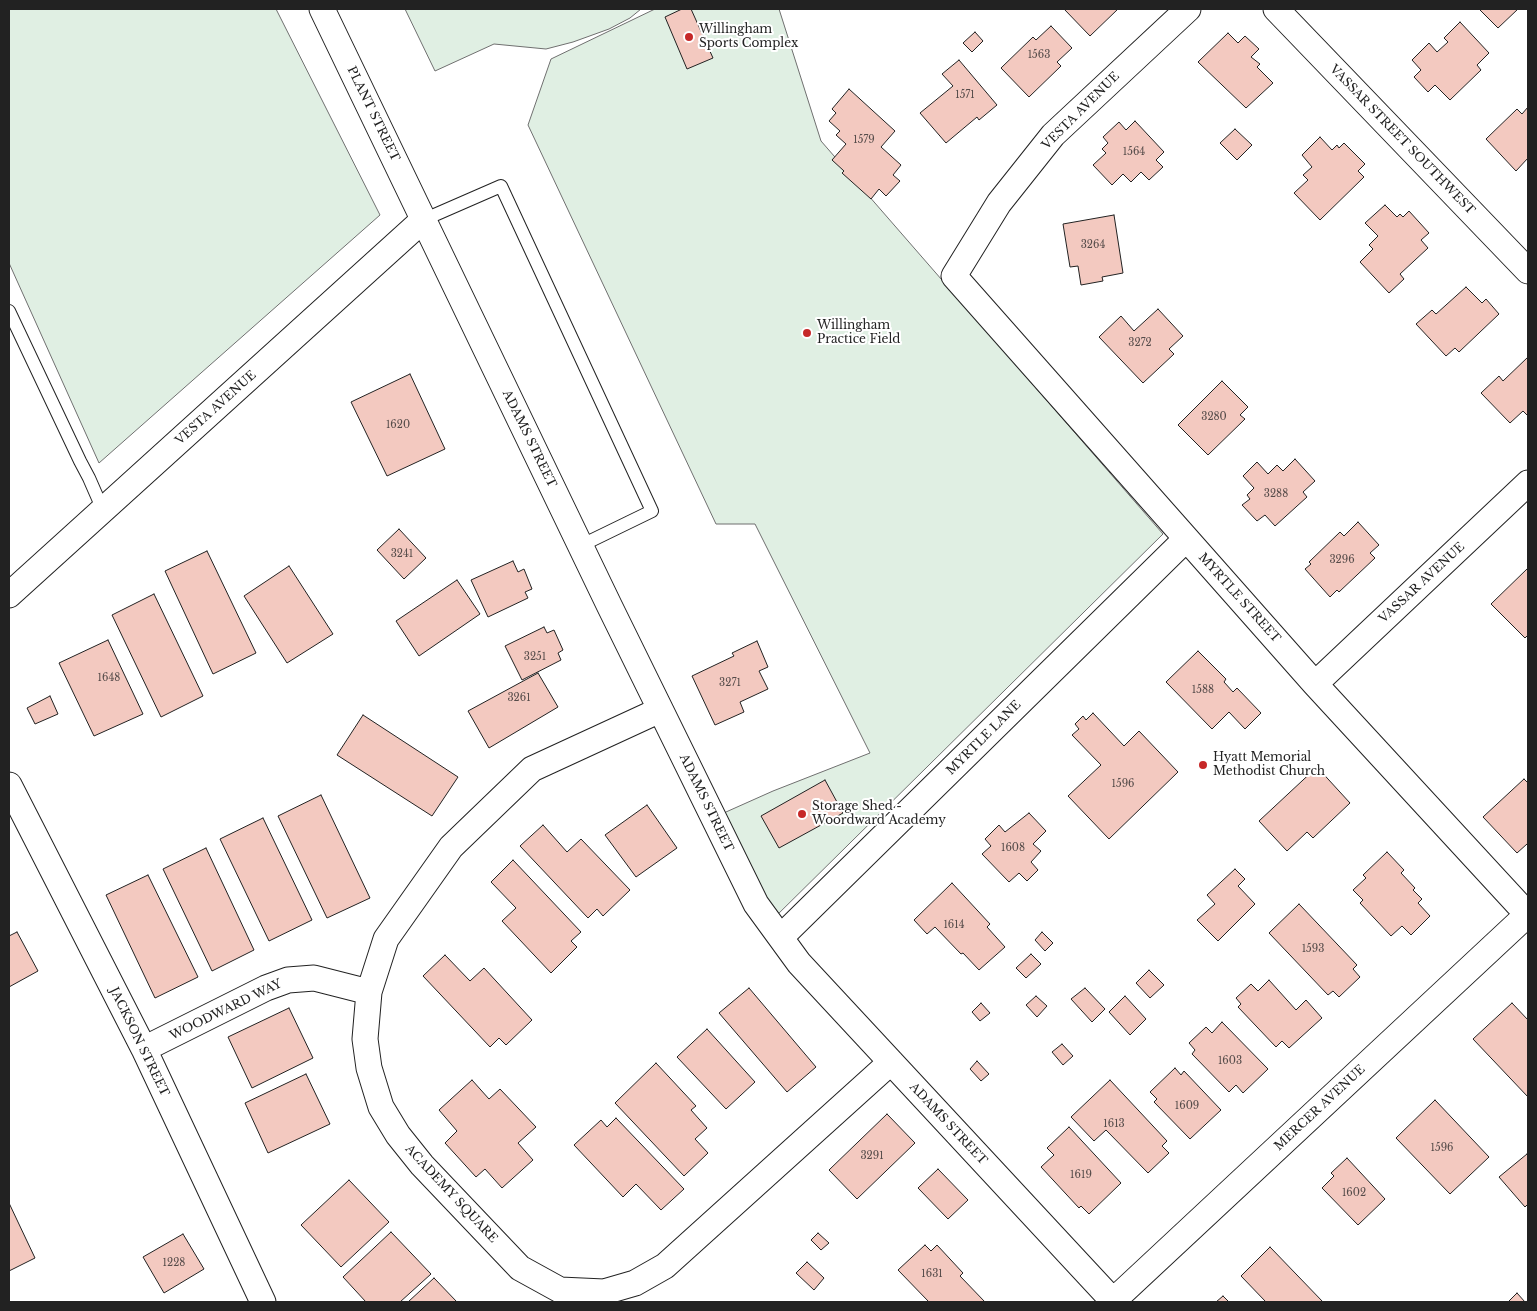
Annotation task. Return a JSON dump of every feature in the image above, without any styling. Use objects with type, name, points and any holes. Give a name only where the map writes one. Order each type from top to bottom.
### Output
[{"type":"street","name":"PLANT STREET","points":[[322,9],[423,220]]},
{"type":"street","name":"VESTA AVENUE","points":[[954,276],[999,203],[1053,135],[1188,9]]},
{"type":"street","name":"VASSAR STREET SOUTHWEST","points":[[1276,9],[1528,271]]},
{"type":"street","name":"VESTA AVENUE","points":[[9,595],[423,220]]},
{"type":"street","name":"ADAMS STREET","points":[[423,220],[580,546],[756,904],[799,963],[1113,1302]]},
{"type":"street","name":"MYRTLE STREET","points":[[954,276],[1315,684],[1528,914]]},
{"type":"street","name":"VASSAR AVENUE","points":[[1315,684],[1528,483]]},
{"type":"street","name":"MYRTLE LANE","points":[[781,938],[1186,539]]},
{"type":"street","name":"ACADEMY SQUARE","points":[[660,710],[532,769],[450,847],[386,939],[369,992],[365,1039],[369,1068],[381,1107],[398,1135],[422,1165],[520,1268],[560,1290],[604,1292],[634,1283],[665,1266],[890,1062]]},
{"type":"street","name":"JACKSON STREET","points":[[9,785],[144,1049],[263,1302]]},
{"type":"street","name":"MERCER AVENUE","points":[[1113,1302],[1528,914]]},
{"type":"street","name":"WOODWARD WAY","points":[[144,1049],[266,988],[288,980],[314,978],[369,992]]},
{"type":"lane","points":[[423,220],[501,186],[652,511],[580,546]]},
{"type":"lane","points":[[9,312],[103,510]]},
{"type":"green space","points":[[9,9],[276,9],[380,215],[99,463],[9,263]]},
{"type":"green space","points":[[405,9],[641,9],[630,18],[609,29],[573,42],[546,49],[494,44],[435,71]]},
{"type":"green space","name":"Willingham Practice Field","points":[[655,9],[779,9],[821,141],[1163,534],[771,921],[717,816],[773,791],[870,753],[755,524],[716,524],[528,125],[551,59]]},
{"type":"building","name":"Willingham Sports Complex","points":[[682,9],[691,9],[713,58],[687,69],[665,17]]},
{"type":"building","points":[[1064,9],[1118,9],[1090,36]]},
{"type":"building","points":[[1479,9],[1518,9],[1498,28]]},
{"type":"building","points":[[1460,22],[1489,53],[1477,65],[1481,70],[1450,100],[1435,85],[1428,92],[1414,77],[1421,70],[1412,60],[1429,43],[1437,52],[1448,42],[1444,38]]},
{"type":"building","points":[[1051,26],[1072,48],[1057,62],[1061,66],[1029,97],[1001,68],[1033,37],[1036,40]]},
{"type":"building","points":[[975,32],[983,41],[972,52],[963,43]]},
{"type":"building","points":[[1228,33],[1238,43],[1245,36],[1259,49],[1251,57],[1260,64],[1257,67],[1273,83],[1246,108],[1198,62]]},
{"type":"building","points":[[959,60],[997,105],[979,120],[977,117],[946,143],[920,113],[953,86],[942,74]]},
{"type":"building","points":[[849,89],[895,131],[881,147],[901,165],[893,175],[900,181],[886,196],[879,189],[871,199],[842,173],[844,171],[832,160],[846,144],[836,135],[840,131],[829,121],[836,113],[832,109]]},
{"type":"building","points":[[1528,107],[1528,158],[1516,171],[1486,139],[1517,109],[1522,114]]},
{"type":"building","points":[[1135,121],[1164,152],[1156,160],[1163,167],[1149,180],[1141,172],[1131,182],[1123,174],[1112,185],[1093,165],[1106,153],[1102,149],[1108,143],[1103,137],[1119,122],[1126,130]]},
{"type":"building","points":[[1235,129],[1252,145],[1237,160],[1220,143]]},
{"type":"building","points":[[1320,137],[1332,150],[1337,145],[1339,148],[1344,143],[1365,164],[1358,171],[1364,177],[1320,220],[1294,193],[1308,180],[1303,175],[1312,167],[1302,155]]},
{"type":"building","points":[[1385,205],[1397,217],[1400,214],[1403,217],[1409,211],[1429,233],[1421,240],[1428,248],[1400,274],[1404,279],[1389,293],[1360,262],[1373,249],[1369,245],[1378,236],[1365,223]]},
{"type":"building","points":[[1114,215],[1123,273],[1102,277],[1103,281],[1081,285],[1078,266],[1070,267],[1063,224]]},
{"type":"building","points":[[1466,287],[1482,303],[1486,299],[1499,314],[1459,352],[1455,348],[1446,356],[1416,324],[1432,310],[1436,314]]},
{"type":"building","points":[[1158,309],[1183,336],[1169,349],[1174,354],[1143,383],[1099,337],[1121,316],[1134,331]]},
{"type":"building","points":[[1528,357],[1528,416],[1523,411],[1510,423],[1481,393],[1499,376],[1503,381]]},
{"type":"building","points":[[410,374],[445,449],[387,476],[351,402]]},
{"type":"building","points":[[1222,381],[1248,407],[1240,415],[1245,419],[1208,455],[1178,425]]},
{"type":"building","points":[[1295,459],[1315,481],[1303,492],[1307,497],[1275,526],[1265,515],[1257,521],[1242,505],[1250,499],[1247,495],[1254,488],[1243,476],[1257,462],[1268,474],[1277,465],[1283,471]]},
{"type":"building","points":[[1358,522],[1379,545],[1370,553],[1375,558],[1339,592],[1337,590],[1330,597],[1305,569],[1311,564],[1309,562],[1340,532],[1344,536]]},
{"type":"building","points":[[399,529],[426,558],[404,579],[377,550]]},
{"type":"building","points":[[207,551],[256,653],[213,674],[165,571]]},
{"type":"building","points":[[513,561],[518,572],[524,569],[532,589],[525,592],[528,598],[488,617],[471,580]]},
{"type":"building","points":[[289,566],[333,634],[287,663],[244,596]]},
{"type":"building","points":[[1528,568],[1528,635],[1525,638],[1491,604]]},
{"type":"building","points":[[457,580],[480,614],[419,656],[396,621]]},
{"type":"building","points":[[154,594],[203,696],[161,717],[112,615]]},
{"type":"building","points":[[544,627],[547,633],[554,630],[563,650],[558,653],[561,660],[522,680],[505,646]]},
{"type":"building","points":[[108,640],[143,714],[94,736],[59,663]]},
{"type":"building","points":[[757,641],[768,667],[759,671],[768,689],[740,702],[744,712],[715,725],[692,676],[734,656],[732,653]]},
{"type":"building","points":[[1198,651],[1226,679],[1224,682],[1233,692],[1237,688],[1261,713],[1245,729],[1229,712],[1212,729],[1166,682]]},
{"type":"building","points":[[538,673],[558,707],[489,748],[468,711]]},
{"type":"building","points":[[50,696],[58,714],[35,724],[27,708]]},
{"type":"building","points":[[1093,713],[1124,746],[1139,731],[1178,772],[1109,839],[1068,796],[1101,765],[1072,735],[1079,729],[1075,724],[1083,716],[1086,720]]},
{"type":"building","points":[[363,715],[458,777],[432,816],[337,755]]},
{"type":"building","points":[[1317,767],[1350,803],[1313,838],[1307,832],[1287,851],[1259,821]]},
{"type":"building","points":[[1524,779],[1528,783],[1528,845],[1517,853],[1483,817]]},
{"type":"building","name":"Storage Shed - Woordward Academy","points":[[825,780],[843,813],[779,848],[761,816]]},
{"type":"building","points":[[321,795],[370,898],[327,918],[278,816]]},
{"type":"building","points":[[647,805],[677,848],[636,877],[605,835]]},
{"type":"building","points":[[1029,813],[1046,831],[1033,844],[1041,851],[1031,862],[1038,870],[1027,881],[1019,873],[1009,882],[982,854],[991,846],[985,839],[999,825],[1005,832]]},
{"type":"building","points":[[263,818],[312,920],[269,941],[220,839]]},
{"type":"building","points":[[543,825],[567,852],[581,839],[630,890],[603,916],[597,909],[588,918],[520,846]]},
{"type":"building","points":[[206,848],[254,950],[212,971],[163,869]]},
{"type":"building","points":[[1387,852],[1404,870],[1401,873],[1415,888],[1413,890],[1422,899],[1418,903],[1430,916],[1411,935],[1402,926],[1391,936],[1360,903],[1363,900],[1353,890],[1366,878],[1363,875]]},
{"type":"building","points":[[513,860],[581,932],[571,941],[577,947],[551,973],[502,921],[516,908],[491,882]]},
{"type":"building","points":[[1235,869],[1245,879],[1238,886],[1255,904],[1218,941],[1197,920],[1215,904],[1207,895]]},
{"type":"building","points":[[148,875],[198,977],[155,998],[106,895]]},
{"type":"building","points":[[952,883],[990,924],[987,927],[1005,947],[979,970],[935,927],[927,934],[914,920]]},
{"type":"building","points":[[1299,904],[1357,965],[1353,969],[1360,977],[1339,997],[1333,991],[1328,995],[1269,933]]},
{"type":"building","points":[[17,932],[38,971],[9,987],[9,936]]},
{"type":"building","points":[[1042,932],[1053,943],[1045,951],[1035,940]]},
{"type":"building","points":[[1031,954],[1041,964],[1026,978],[1016,968]]},
{"type":"building","points":[[445,955],[470,981],[484,968],[532,1020],[506,1045],[499,1038],[490,1047],[423,976]]},
{"type":"building","points":[[1149,970],[1164,985],[1150,998],[1136,983]]},
{"type":"building","points":[[1269,980],[1296,1010],[1306,1000],[1322,1018],[1289,1048],[1282,1041],[1276,1047],[1238,1007],[1241,1004],[1236,998],[1251,984],[1258,991]]},
{"type":"building","points":[[749,988],[816,1067],[787,1092],[719,1013]]},
{"type":"building","points":[[1085,988],[1105,1009],[1092,1022],[1071,999]]},
{"type":"building","points":[[1036,996],[1047,1006],[1037,1017],[1026,1005]]},
{"type":"building","points":[[1125,996],[1146,1019],[1130,1035],[1109,1012]]},
{"type":"building","points":[[981,1003],[990,1013],[980,1021],[972,1012]]},
{"type":"building","points":[[1512,1003],[1528,1020],[1528,1097],[1473,1039]]},
{"type":"building","points":[[289,1008],[313,1058],[252,1088],[228,1037]]},
{"type":"building","points":[[1222,1022],[1268,1069],[1243,1093],[1236,1085],[1229,1092],[1192,1054],[1195,1050],[1189,1043],[1206,1027],[1212,1033]]},
{"type":"building","points":[[707,1029],[755,1082],[726,1109],[677,1057]]},
{"type":"building","points":[[1062,1044],[1073,1056],[1063,1065],[1052,1052]]},
{"type":"building","points":[[977,1061],[989,1074],[981,1081],[970,1069]]},
{"type":"building","points":[[656,1063],[696,1106],[691,1110],[707,1128],[695,1139],[708,1153],[684,1176],[615,1103]]},
{"type":"building","points":[[1175,1068],[1181,1075],[1184,1071],[1221,1110],[1190,1139],[1154,1102],[1157,1099],[1150,1092]]},
{"type":"building","points":[[306,1074],[330,1124],[268,1153],[245,1103]]},
{"type":"building","points":[[472,1080],[489,1099],[500,1089],[536,1127],[518,1143],[533,1160],[502,1188],[485,1169],[476,1177],[445,1143],[457,1131],[439,1110]]},
{"type":"building","points":[[1110,1080],[1167,1141],[1162,1146],[1169,1153],[1148,1173],[1106,1130],[1094,1141],[1071,1117]]},
{"type":"building","points":[[1435,1100],[1489,1157],[1450,1194],[1396,1138]]},
{"type":"building","points":[[887,1114],[915,1143],[857,1199],[829,1170]]},
{"type":"building","points":[[616,1118],[684,1189],[661,1210],[636,1184],[623,1197],[574,1145],[601,1120],[607,1127]]},
{"type":"building","points":[[1069,1127],[1121,1183],[1089,1214],[1081,1206],[1079,1208],[1041,1167],[1054,1155],[1047,1148]]},
{"type":"building","points":[[1527,1154],[1528,1204],[1525,1207],[1499,1177]]},
{"type":"building","points":[[1347,1158],[1385,1199],[1358,1225],[1322,1188],[1334,1176],[1331,1173]]},
{"type":"building","points":[[938,1169],[968,1200],[948,1219],[918,1188]]},
{"type":"building","points":[[349,1180],[389,1222],[341,1267],[301,1225]]},
{"type":"building","points":[[9,1203],[35,1258],[9,1271]]},
{"type":"building","points":[[391,1232],[431,1274],[400,1302],[366,1302],[343,1277]]},
{"type":"building","points":[[818,1233],[829,1243],[821,1250],[811,1240]]},
{"type":"building","points":[[183,1234],[204,1269],[164,1293],[143,1257]]},
{"type":"building","points":[[925,1245],[931,1251],[937,1245],[963,1273],[960,1276],[985,1302],[929,1302],[898,1270]]},
{"type":"building","points":[[1270,1247],[1323,1302],[1266,1302],[1241,1276]]},
{"type":"building","points":[[807,1262],[824,1278],[814,1290],[796,1273]]},
{"type":"building","points":[[434,1278],[457,1302],[408,1302]]},
{"type":"building","points":[[1517,1293],[1525,1302],[1508,1302]]},
{"type":"building","points":[[1223,1296],[1229,1302],[1216,1302]]},
{"type":"place","name":"Willingham Sports Complex","points":[[689,37]]},
{"type":"place","name":"Willingham Practice Field","points":[[807,333]]},
{"type":"place","name":"Hyatt Memorial Methodist Church","points":[[1203,765]]},
{"type":"place","name":"Storage Shed - Woordward Academy","points":[[802,814]]}]
